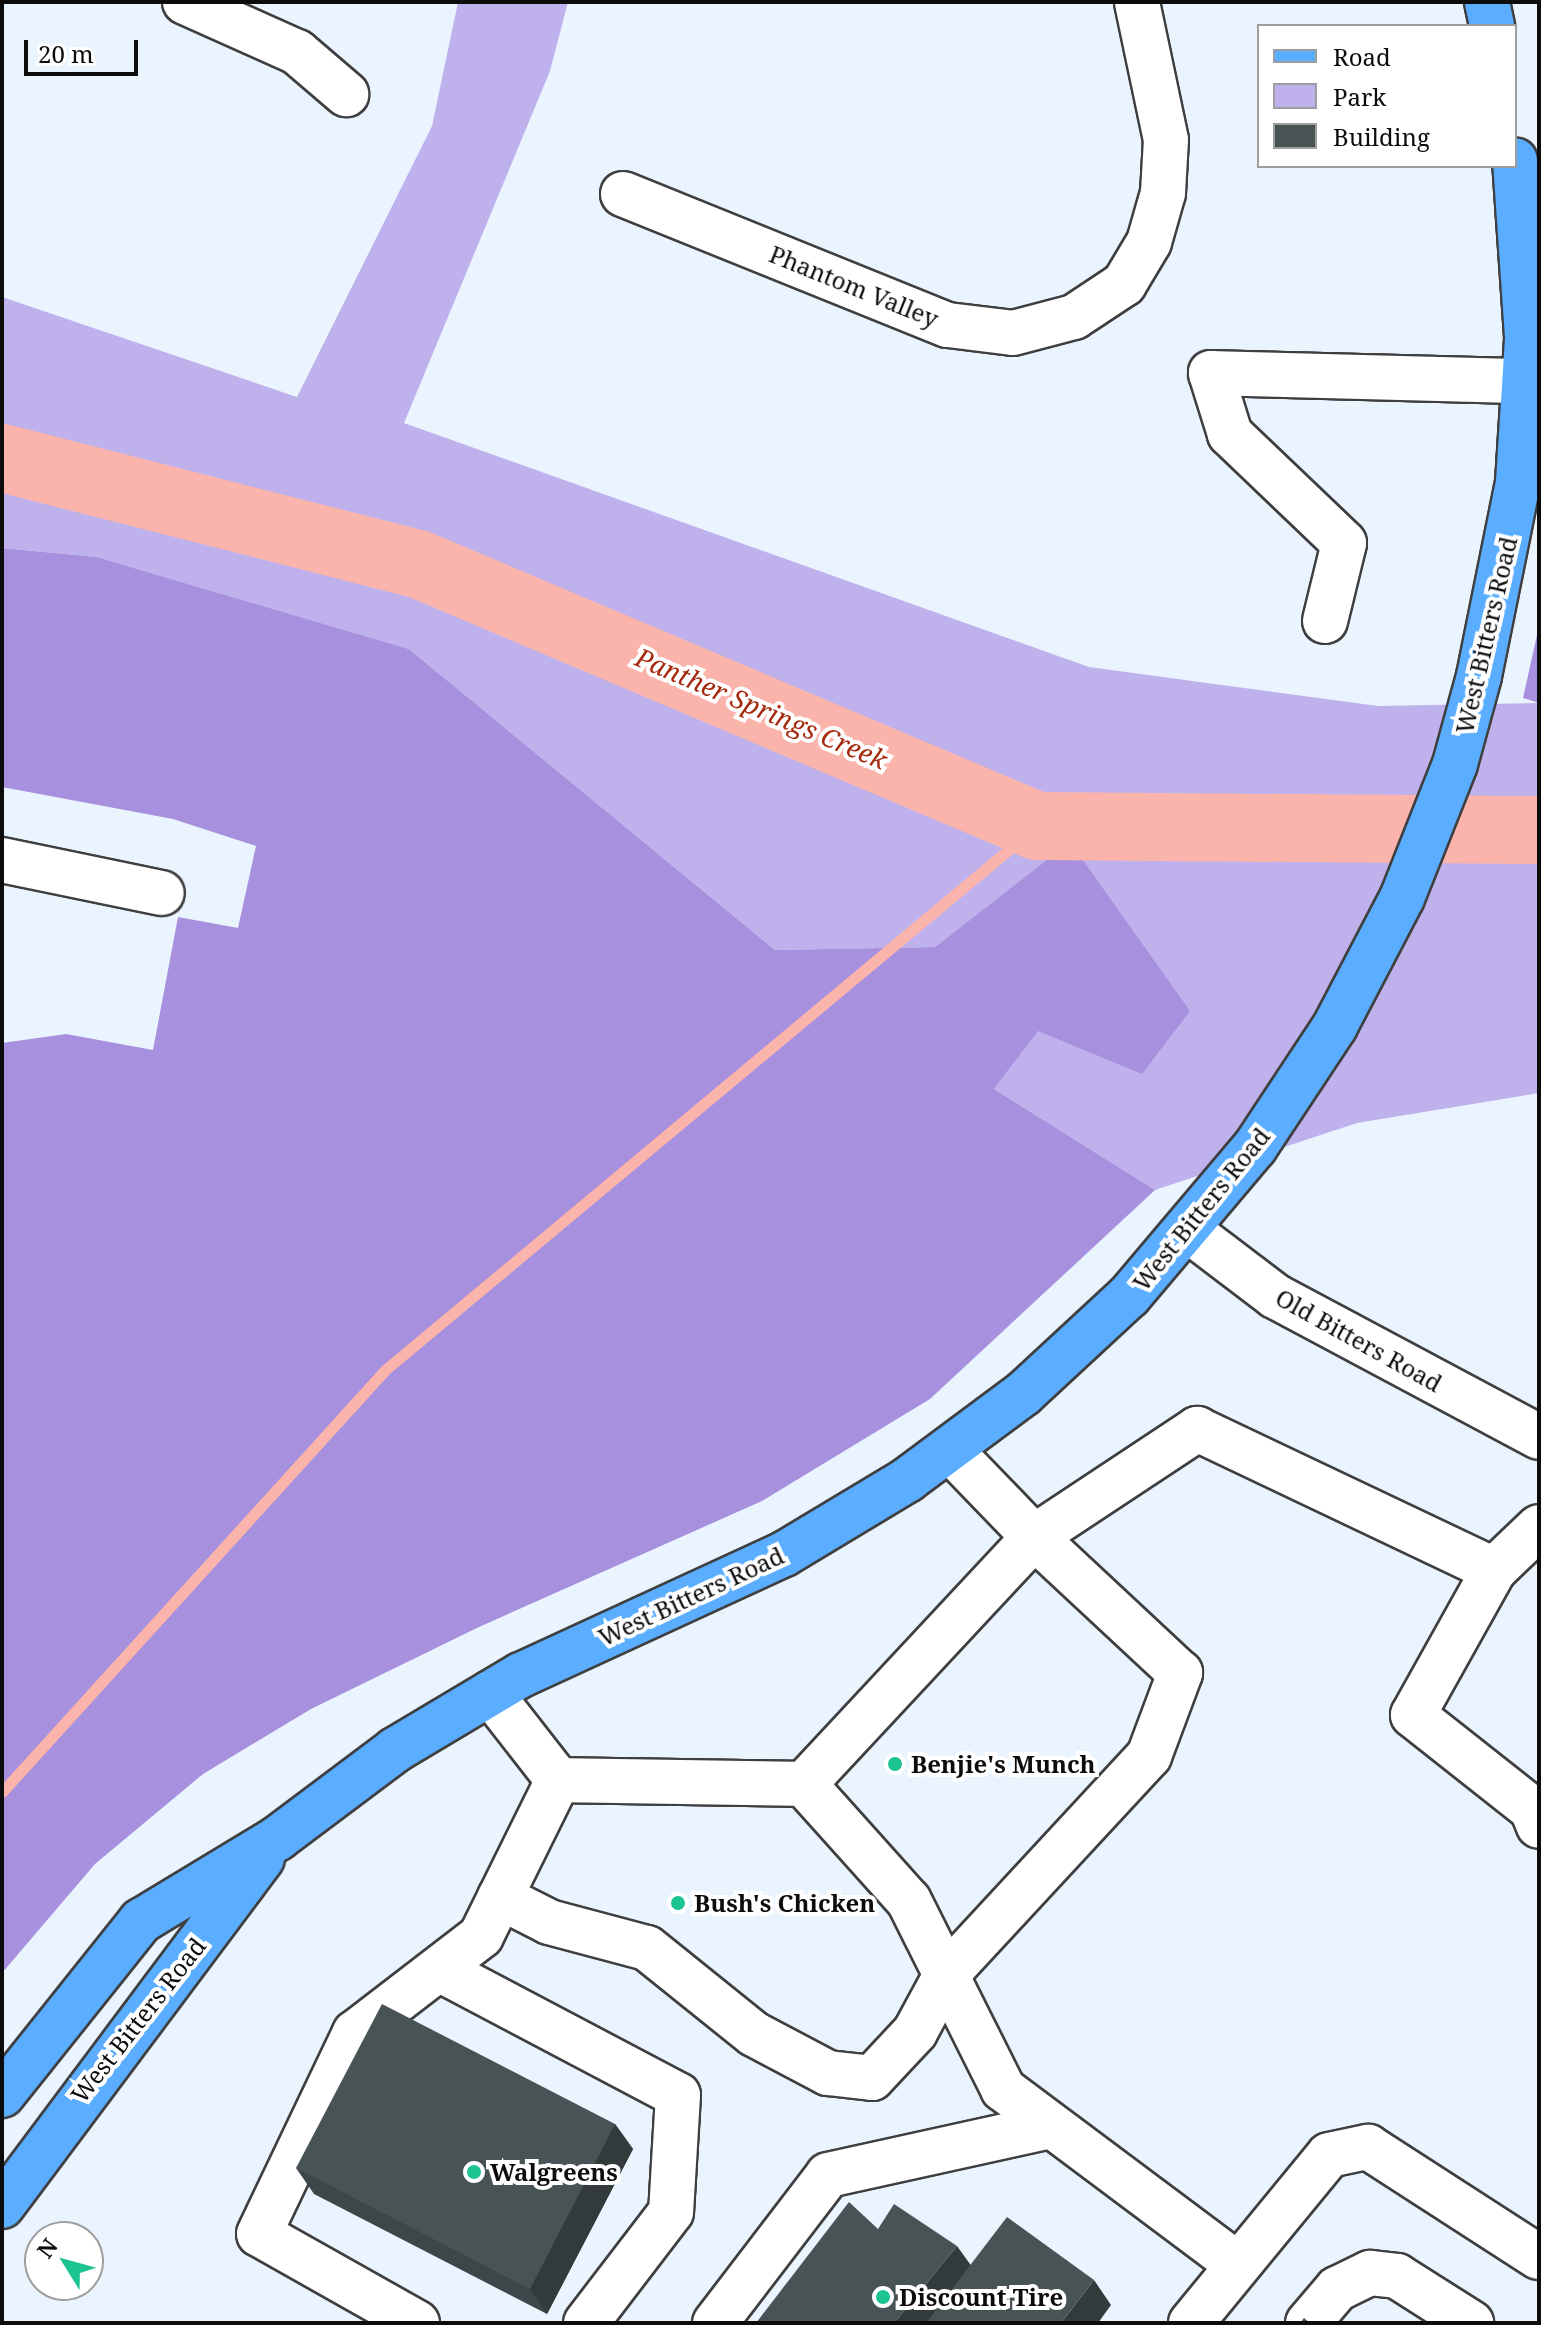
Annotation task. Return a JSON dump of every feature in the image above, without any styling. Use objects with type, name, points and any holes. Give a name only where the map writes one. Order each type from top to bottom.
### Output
[{"type":"main road","points":[[1487,2],[1492,24]]},
{"type":"main road","name":"West Bitters Road","points":[[2,2095],[141,1921],[278,1838],[395,1750],[490,1693],[784,1554],[949,1449],[1023,1394],[1129,1296],[1255,1147],[1335,1026],[1402,898],[1455,764],[1479,676],[1518,482],[1523,381],[1515,168]]},
{"type":"main road","name":"West Bitters Road","points":[[2,2206],[278,1838]]},
{"type":"street","name":"Phantom Valley","points":[[623,194],[948,325],[1013,333],[1074,317],[1124,284],[1149,242],[1163,193],[1166,140],[1137,2]]},
{"type":"street","points":[[203,5],[297,52],[346,94]]},
{"type":"street","points":[[1325,621],[1344,543],[1230,434],[1211,373],[1523,381]]},
{"type":"street","points":[[2,860],[162,893]]},
{"type":"street","name":"Old Bitters Road","points":[[1187,1229],[1275,1296],[1539,1437]]},
{"type":"street","points":[[804,1784],[1034,1537],[1197,1429],[1494,1570]]},
{"type":"street","points":[[500,1897],[549,1922],[647,1948],[754,2034],[828,2073],[872,2078],[915,2032],[946,1975],[1149,1756],[1180,1673],[1034,1537],[949,1449]]},
{"type":"street","points":[[1539,1527],[1494,1570],[1413,1715],[1532,1809],[1539,1826]]},
{"type":"street","points":[[490,1693],[558,1780]]},
{"type":"street","points":[[558,1780],[804,1784],[909,1901],[1003,2089],[1234,2262]]},
{"type":"street","points":[[417,2323],[259,2234],[355,2033],[481,1936],[558,1780]]},
{"type":"street","points":[[439,1969],[678,2095],[671,2212],[586,2323]]},
{"type":"street","points":[[715,2323],[828,2175],[1051,2126]]},
{"type":"street","points":[[1191,2323],[1234,2262],[1329,2155],[1368,2147],[1539,2257]]},
{"type":"street","points":[[1308,2323],[1337,2289],[1370,2273],[1397,2276],[1471,2323]]},
{"type":"street","points":[[1338,2323],[1356,2300],[1397,2276]]},
{"type":"green space","points":[[458,2],[568,2],[550,71],[404,423],[1089,667],[1378,706],[1539,703],[1539,1093],[1357,1123],[1155,1190],[994,1089],[1038,1030],[1070,843],[935,947],[775,950],[409,649],[97,557],[2,548],[2,297],[297,397],[432,126]]},
{"type":"shaded area","points":[[2,548],[97,557],[409,649],[775,950],[935,947],[1070,842],[1190,1011],[1142,1074],[1038,1031],[994,1089],[1155,1190],[930,1399],[762,1501],[479,1627],[311,1709],[203,1774],[95,1864],[2,1973],[2,1043],[66,1034],[153,1050],[178,917],[238,928],[256,846],[173,819],[2,787]]},
{"type":"shaded area","points":[[1539,626],[1539,703],[1523,698]]},
{"type":"building","name":"Walgreens","points":[[382,2004],[615,2124],[530,2289],[296,2168]]},
{"type":"building","points":[[849,2202],[878,2229],[894,2204],[957,2246],[894,2323],[756,2323]]},
{"type":"building","points":[[1007,2217],[1094,2280],[1061,2323],[926,2323]]},
{"type":"waterway","name":"Panther Springs Creek","points":[[2,458],[418,564],[1037,826],[1539,830]]},
{"type":"waterway","points":[[2,1792],[385,1370],[1037,826]]},
{"type":"place","name":"Benjie's Munch","points":[[895,1764]]},
{"type":"place","name":"Bush's Chicken","points":[[678,1903]]},
{"type":"place","name":"Walgreens","points":[[474,2172]]},
{"type":"place","name":"Discount Tire","points":[[883,2297]]}]
